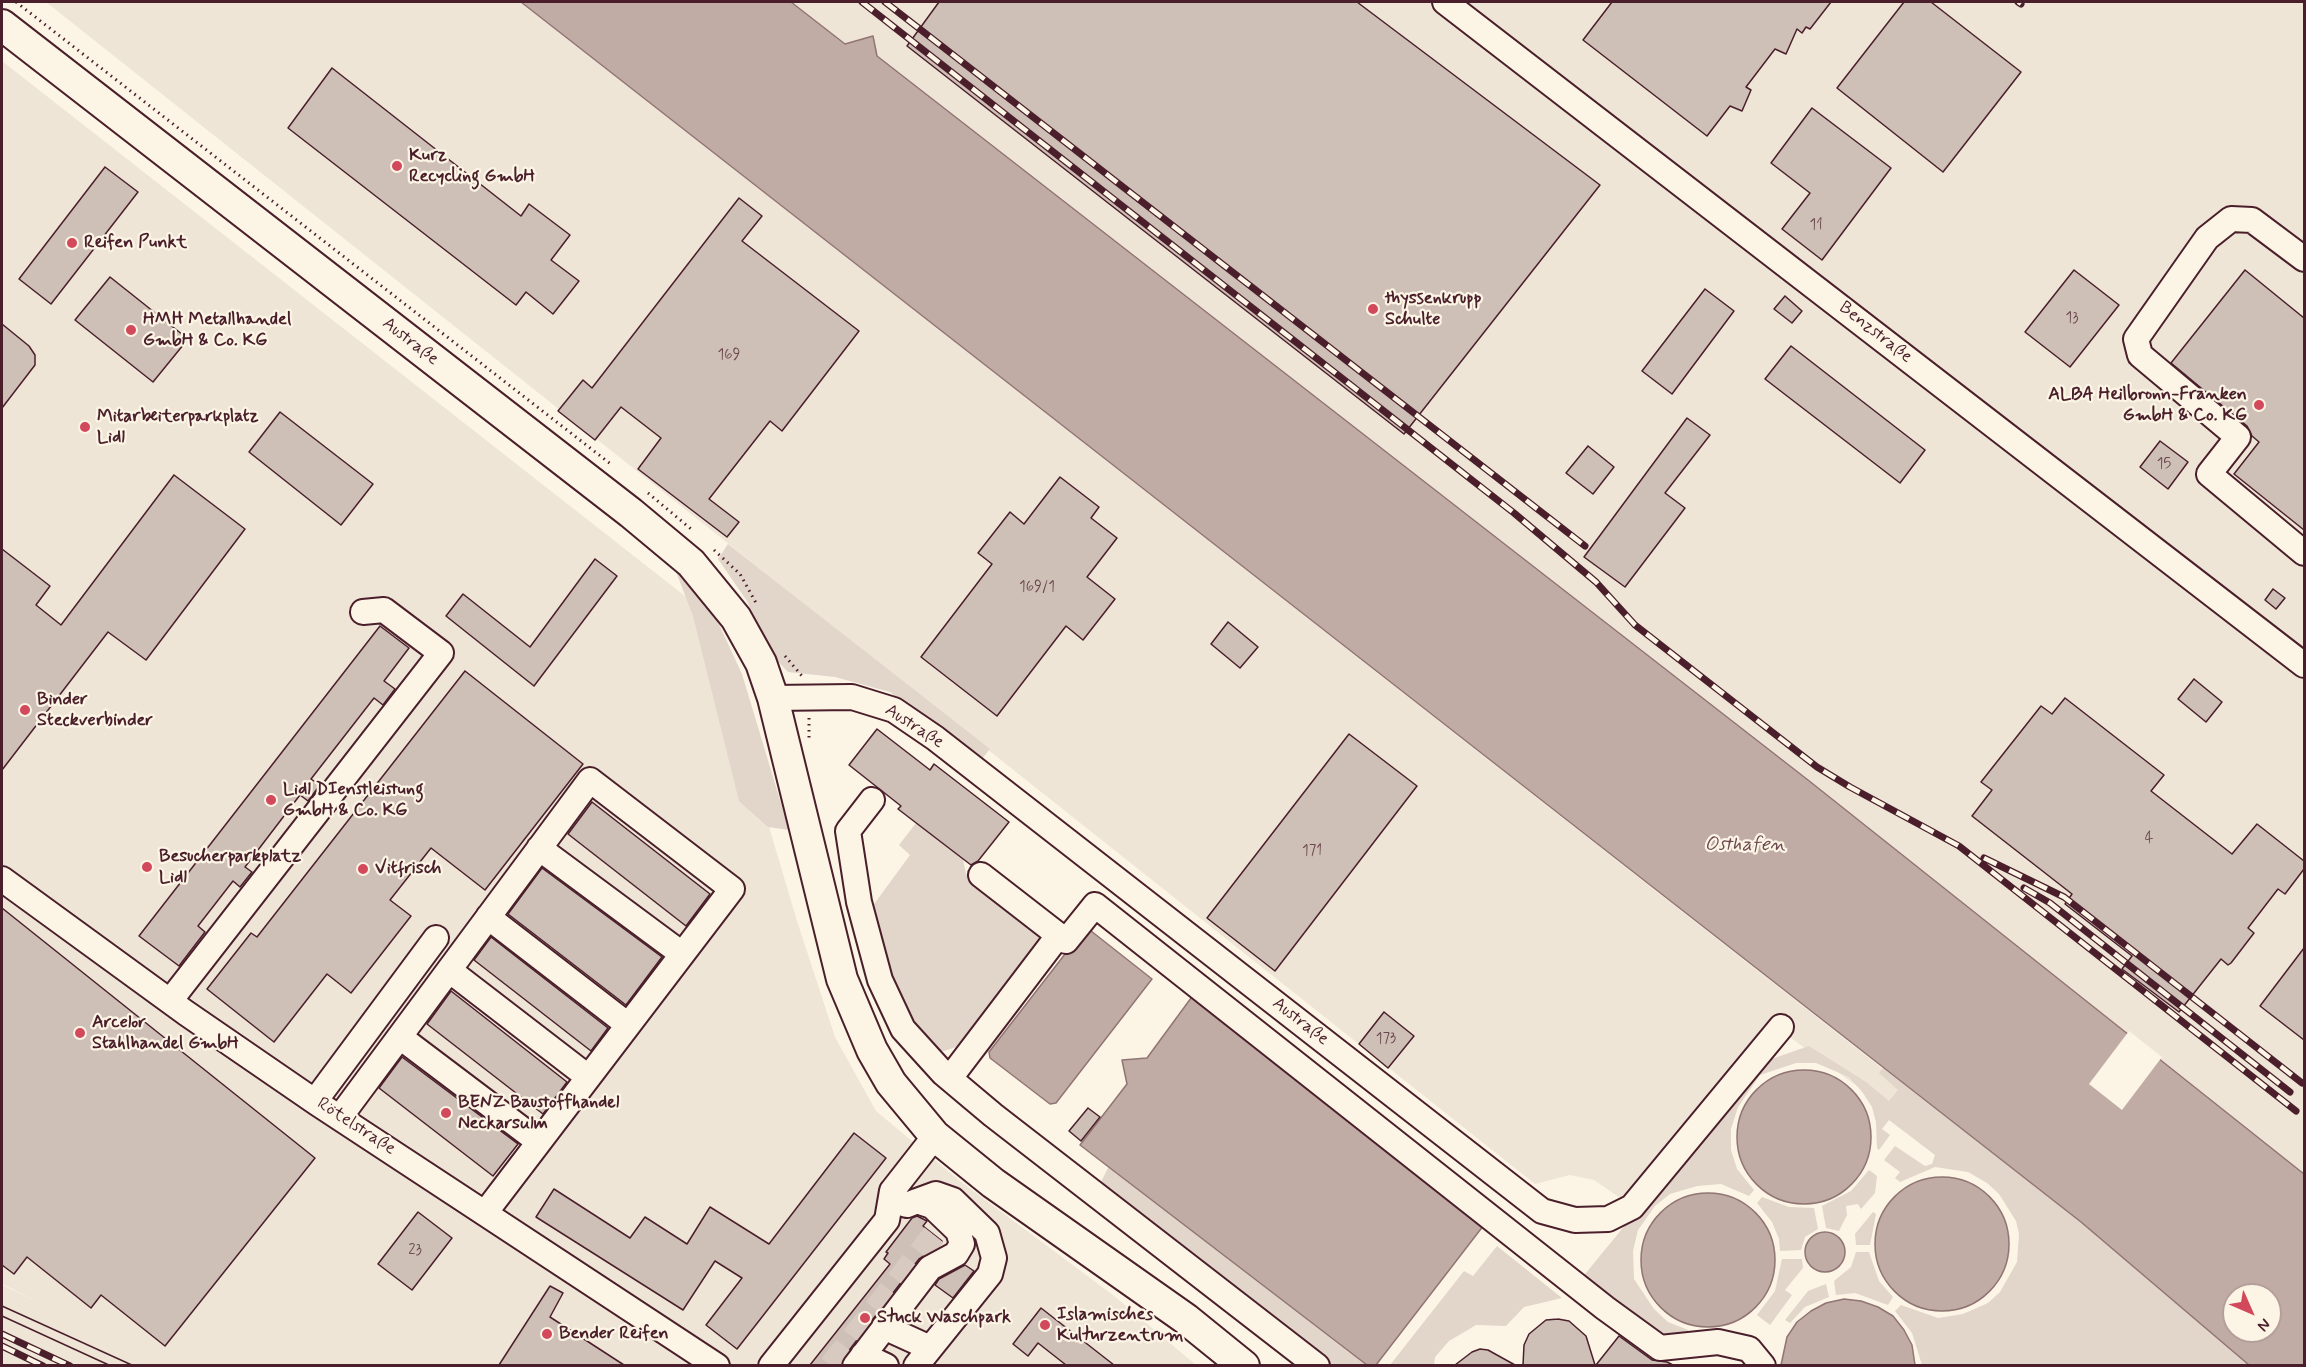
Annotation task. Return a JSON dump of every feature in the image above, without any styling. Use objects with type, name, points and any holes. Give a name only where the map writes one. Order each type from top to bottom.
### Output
[{"type":"main road","name":"Austraße","points":[[2,25],[631,513],[691,563],[736,618],[761,663],[773,698],[842,979],[868,1041],[891,1083],[935,1136],[993,1183],[1186,1319],[1244,1365]]},
{"type":"street","name":"Benzstraße","points":[[1445,2],[2304,666]]},
{"type":"street","points":[[2304,259],[2252,219],[2231,219],[2207,238],[2136,339],[2140,355],[2238,437],[2210,474],[2304,553]]},
{"type":"street","points":[[170,1001],[441,653],[384,610],[363,612]]},
{"type":"street","name":"Austraße","points":[[773,698],[852,697],[894,710],[935,738],[1542,1211],[1575,1220],[1608,1219],[1632,1207],[1781,1027]]},
{"type":"street","points":[[340,1117],[590,780],[732,889],[485,1213]]},
{"type":"street","points":[[872,800],[848,831],[859,902],[880,980],[903,1029],[950,1078],[1317,1365]]},
{"type":"street","points":[[539,848],[682,954]]},
{"type":"street","points":[[981,875],[1066,941],[1095,905],[1605,1308],[1660,1348],[1719,1342],[1749,1349],[1763,1365]]},
{"type":"street","name":"Rötelstraße","points":[[2,879],[170,1001],[315,1101],[717,1365]]},
{"type":"street","points":[[488,917],[628,1025]]},
{"type":"street","points":[[950,1078],[1058,936]]},
{"type":"street","points":[[315,1101],[436,938]]},
{"type":"street","points":[[449,970],[588,1077]]},
{"type":"street","points":[[400,1037],[539,1142]]},
{"type":"street","points":[[779,1362],[885,1223],[891,1213],[892,1191],[935,1136]]},
{"type":"street","points":[[870,1347],[922,1358],[990,1274],[993,1248],[987,1233],[953,1200],[936,1194],[907,1205],[900,1203],[892,1191]]},
{"type":"street","points":[[870,1347],[930,1268],[960,1248],[961,1235],[943,1229],[932,1206],[918,1201]]},
{"type":"street","points":[[870,1347],[886,1365]]},
{"type":"shaded area","points":[[46,2],[521,2],[1906,1087],[1887,1108],[1769,1022],[1626,1202],[1594,1180],[1570,1175],[1535,1184]]},
{"type":"shaded area","points":[[791,2],[2304,2],[2304,1174],[1808,780],[877,56],[873,36],[845,44]]},
{"type":"shaded area","points":[[2,61],[685,596],[713,638],[797,921],[835,1037],[876,1111],[960,1181],[1113,1295],[1196,1365],[2,1364],[2,1285],[40,1303],[2,1284]]},
{"type":"shaded area","points":[[728,544],[990,749],[980,761],[890,692],[835,677],[788,672],[767,650],[747,601],[718,559]]},
{"type":"shaded area","points":[[673,564],[717,620],[742,674],[789,830],[768,827],[739,801],[693,616]]},
{"type":"shaded area","points":[[916,823],[963,859],[966,874],[1048,935],[967,1039],[959,1046],[944,1051],[930,1050],[896,1005],[869,911],[910,855],[899,845]]},
{"type":"shaded area","points":[[1809,1046],[1866,1082],[1889,1101],[1898,1090],[1879,1073],[1883,1068],[2081,1222],[2249,1365],[1922,1365],[1912,1333],[1895,1311],[1901,1305],[1938,1318],[1963,1314],[1988,1303],[2000,1292],[2017,1262],[2019,1234],[2016,1221],[1999,1194],[1987,1183],[1968,1172],[1935,1167],[1900,1182],[1895,1178],[1900,1172],[1884,1160],[1895,1146],[1925,1166],[1932,1164],[1935,1155],[1889,1120],[1882,1129],[1890,1135],[1879,1150],[1872,1107],[1863,1093],[1849,1077],[1816,1063],[1796,1063],[1760,1075],[1738,1107],[1731,1129],[1731,1150],[1737,1169],[1754,1190],[1749,1196],[1721,1184],[1697,1186],[1670,1194],[1655,1206],[1638,1230],[1633,1251],[1634,1279],[1654,1309],[1668,1322],[1688,1330],[1686,1338],[1651,1333],[1581,1279],[1757,1064]]},
{"type":"shaded area","points":[[1109,1166],[1367,1365],[1324,1365],[1098,1188]]},
{"type":"shaded area","points":[[1869,1170],[1877,1176],[1875,1193],[1861,1209],[1858,1204],[1846,1206],[1847,1215],[1839,1231],[1826,1228],[1822,1206],[1851,1191]]},
{"type":"shaded area","points":[[1762,1197],[1789,1207],[1814,1208],[1818,1229],[1805,1237],[1801,1250],[1780,1251],[1779,1239],[1772,1222],[1757,1203]]},
{"type":"shaded area","points":[[1873,1212],[1876,1214],[1870,1245],[1856,1245],[1855,1234]]},
{"type":"shaded area","points":[[1497,1246],[1562,1298],[1524,1307],[1506,1326],[1476,1325],[1449,1341],[1435,1357],[1434,1365],[1390,1365],[1464,1271],[1473,1276]]},
{"type":"shaded area","points":[[1856,1252],[1869,1252],[1879,1281],[1893,1297],[1888,1305],[1855,1293],[1836,1295],[1834,1281],[1851,1267]]},
{"type":"shaded area","points":[[1782,1259],[1802,1259],[1803,1268],[1785,1290],[1792,1295],[1770,1325],[1757,1315],[1775,1291]]},
{"type":"shaded area","points":[[1826,1284],[1829,1297],[1805,1307],[1790,1323],[1785,1320],[1808,1291]]},
{"type":"water","name":"Osthafen","points":[[521,2],[791,2],[845,44],[873,36],[877,56],[1808,780],[2304,1174],[2304,1365],[2249,1365],[2223,1343],[2282,1343],[2282,1283],[2222,1283],[2222,1342],[2081,1222]]},
{"type":"water","points":[[1086,927],[1152,979],[1056,1103],[1050,1104],[990,1058],[989,1052]]},
{"type":"water","points":[[1194,994],[1487,1221],[1376,1365],[1367,1365],[1080,1145],[1127,1084],[1122,1060],[1147,1058]]},
{"type":"water","points":[[1804,1070],[1830,1075],[1851,1090],[1866,1111],[1871,1137],[1866,1163],[1851,1184],[1830,1199],[1804,1204],[1778,1199],[1757,1184],[1742,1163],[1737,1137],[1742,1111],[1757,1090],[1778,1075]]},
{"type":"water","points":[[1942,1177],[1968,1182],[1989,1197],[2004,1218],[2009,1244],[2004,1270],[1989,1291],[1968,1306],[1942,1311],[1916,1306],[1895,1291],[1880,1270],[1875,1244],[1880,1218],[1895,1197],[1916,1182]]},
{"type":"water","points":[[1708,1193],[1734,1198],[1755,1213],[1770,1234],[1775,1260],[1770,1286],[1755,1307],[1734,1322],[1708,1327],[1682,1322],[1661,1307],[1646,1286],[1641,1260],[1646,1234],[1661,1213],[1682,1198]]},
{"type":"water","points":[[1825,1232],[1833,1233],[1839,1238],[1844,1244],[1844,1260],[1839,1266],[1833,1271],[1825,1272],[1817,1271],[1811,1266],[1806,1260],[1805,1252],[1806,1244],[1811,1238],[1817,1233]]},
{"type":"water","points":[[1844,1299],[1861,1301],[1893,1316],[1912,1345],[1915,1365],[1781,1365],[1787,1337],[1797,1322],[1826,1303]]},
{"type":"pier","points":[[2129,1031],[2162,1057],[2122,1110],[2089,1084]]},
{"type":"building","name":"thyssenkrupp Schulte","points":[[939,2],[1357,2],[1600,185],[1404,434],[907,46]]},
{"type":"building","points":[[1612,2],[1831,2],[1810,29],[1806,27],[1802,33],[1797,29],[1786,54],[1775,49],[1746,87],[1751,90],[1742,111],[1730,106],[1707,136],[1583,40]]},
{"type":"building","points":[[1904,2],[1931,2],[2021,72],[1943,172],[1837,88]]},
{"type":"building","name":"Kurz Recycling GmbH","points":[[332,68],[521,216],[529,204],[570,235],[551,260],[579,281],[553,314],[526,292],[516,305],[288,128]]},
{"type":"building","points":[[1812,108],[1891,168],[1822,260],[1782,229],[1810,193],[1771,163]]},
{"type":"building","name":"Reifen Punkt","points":[[105,167],[138,192],[51,304],[19,279]]},
{"type":"building","points":[[739,198],[762,216],[742,241],[859,331],[782,431],[770,421],[709,499],[739,522],[727,537],[638,469],[661,438],[621,407],[595,440],[558,411],[583,380],[592,388]]},
{"type":"building","points":[[2074,270],[2119,305],[2070,367],[2025,332]]},
{"type":"building","name":"ALBA Heilbronn-Franken GmbH & Co. KG","points":[[2245,270],[2304,318],[2304,530],[2234,474],[2259,442],[2252,436],[2247,426],[2171,363]]},
{"type":"building","name":"HMH Metallhandel GmbH & Co. KG","points":[[110,277],[188,339],[153,382],[75,320]]},
{"type":"building","points":[[1705,289],[1734,311],[1672,394],[1642,371]]},
{"type":"building","points":[[1785,296],[1802,311],[1792,323],[1774,309]]},
{"type":"building","points":[[2,324],[29,346],[35,355],[35,365],[2,408]]},
{"type":"building","points":[[1791,346],[1925,450],[1900,483],[1765,379]]},
{"type":"building","points":[[280,412],[373,484],[341,525],[249,452]]},
{"type":"building","points":[[1687,418],[1710,435],[1665,493],[1685,508],[1625,587],[1584,557]]},
{"type":"building","points":[[2160,441],[2188,462],[2168,489],[2140,467]]},
{"type":"building","points":[[1588,446],[1614,467],[1593,494],[1566,473]]},
{"type":"building","points":[[174,475],[245,529],[146,660],[108,632],[2,770],[2,549],[50,586],[36,605],[61,625]]},
{"type":"building","points":[[1060,477],[1099,507],[1091,518],[1117,538],[1087,577],[1115,599],[1083,640],[1066,626],[997,716],[921,657],[992,564],[978,553],[1010,512],[1024,524]]},
{"type":"building","points":[[595,559],[617,576],[534,686],[446,616],[463,594],[530,647]]},
{"type":"building","points":[[2273,589],[2285,598],[2276,609],[2265,600]]},
{"type":"building","points":[[1228,622],[1258,647],[1240,668],[1211,644]]},
{"type":"building","name":"Lidl DIenstleistung GmbH & Co. KG","points":[[380,626],[409,648],[384,681],[395,689],[383,705],[374,698],[311,779],[320,785],[308,801],[300,795],[245,867],[252,872],[240,887],[233,881],[198,926],[205,932],[179,966],[139,936]]},
{"type":"building","name":"Vitfrisch","points":[[465,671],[583,764],[485,890],[431,848],[390,900],[411,916],[351,993],[327,974],[274,1042],[207,989],[251,933],[257,937]]},
{"type":"building","points":[[2194,679],[2222,702],[2206,722],[2178,699]]},
{"type":"building","points":[[2065,698],[2164,775],[2151,791],[2232,854],[2257,824],[2304,861],[2304,869],[2285,894],[2278,889],[2248,928],[2254,933],[2231,963],[2228,965],[2221,959],[2179,1012],[2122,969],[2132,956],[2065,904],[2072,894],[1972,816],[1992,790],[1981,782],[2041,706],[2052,714]]},
{"type":"building","points":[[877,729],[930,770],[934,764],[1009,822],[978,861],[971,865],[898,809],[901,806],[849,765]]},
{"type":"building","points":[[1349,734],[1417,786],[1275,971],[1207,918]]},
{"type":"building","points":[[592,802],[710,894],[686,926],[568,834]]},
{"type":"building","points":[[542,868],[662,957],[626,1005],[508,914]]},
{"type":"building","name":"Arcelor Stahlhandel GmbH","points":[[2,908],[315,1158],[165,1346],[101,1295],[91,1308],[27,1257],[14,1274],[2,1265]]},
{"type":"building","points":[[491,937],[608,1028],[591,1051],[474,960]]},
{"type":"building","points":[[2304,948],[2304,1040],[2260,1006]]},
{"type":"building","points":[[451,991],[567,1082],[543,1114],[427,1024]]},
{"type":"building","points":[[1384,1012],[1414,1036],[1388,1068],[1359,1044]]},
{"type":"building","name":"BENZ Baustoffhandel Neckarsulm","points":[[402,1057],[518,1144],[493,1176],[379,1088]]},
{"type":"building","points":[[1088,1108],[1100,1117],[1081,1141],[1069,1131]]},
{"type":"building","points":[[854,1133],[886,1158],[737,1349],[706,1325],[742,1278],[715,1261],[683,1310],[536,1217],[554,1189],[630,1238],[645,1217],[687,1244],[710,1207],[769,1244]]},
{"type":"building","points":[[418,1212],[452,1238],[412,1290],[378,1264]]},
{"type":"building","name":"Stuck Waschpark","points":[[917,1216],[927,1221],[923,1226],[942,1241],[938,1247],[919,1259],[844,1357],[841,1365],[810,1365],[890,1264],[884,1259],[888,1253],[886,1252],[912,1218]]},
{"type":"building","points":[[965,1265],[974,1271],[953,1298],[935,1285],[939,1279]]},
{"type":"building","name":"Bender Reifen","points":[[550,1286],[563,1293],[550,1317],[624,1365],[499,1365]]},
{"type":"building","name":"Islamisches Kulturzentrum","points":[[1041,1308],[1114,1365],[1066,1365],[1038,1343],[1028,1356],[1013,1344]]},
{"type":"building","points":[[1546,1320],[1569,1321],[1586,1336],[1595,1365],[1523,1365],[1524,1345],[1529,1334]]},
{"type":"building","points":[[1619,1336],[1652,1360],[1673,1365],[1596,1365]]},
{"type":"building","points":[[1480,1349],[1488,1350],[1515,1365],[1455,1365]]},
{"type":"tunnel","points":[[831,1366],[934,1235]]},
{"type":"tram line","points":[[2,1306],[134,1366]]},
{"type":"tram line","points":[[2,1316],[111,1366]]},
{"type":"railway","points":[[862,2],[1514,513],[1596,582],[1635,625],[1817,767],[1959,846],[2296,1111]]},
{"type":"railway","points":[[885,2],[1585,546]]},
{"type":"railway","points":[[1984,858],[2064,897],[2302,1083]]},
{"type":"railway","points":[[2024,888],[2050,903],[2290,1092]]},
{"type":"railway","points":[[2,1334],[70,1366]]},
{"type":"railway","points":[[2,1346],[43,1366]]},
{"type":"place","name":"Kurz Recycling GmbH","points":[[397,166]]},
{"type":"place","name":"Reifen Punkt","points":[[72,243]]},
{"type":"place","name":"thyssenkrupp Schulte","points":[[1373,309]]},
{"type":"place","name":"HMH Metallhandel GmbH & Co. KG","points":[[131,330]]},
{"type":"place","name":"ALBA Heilbronn-Franken GmbH & Co. KG","points":[[2259,405]]},
{"type":"place","name":"Mitarbeiterparkplatz Lidl","points":[[85,427]]},
{"type":"place","name":"Binder Steckverbinder","points":[[25,710]]},
{"type":"place","name":"Lidl DIenstleistung GmbH & Co. KG","points":[[271,800]]},
{"type":"place","name":"Besucherparkplatz Lidl","points":[[147,867]]},
{"type":"place","name":"Vitfrisch","points":[[363,869]]},
{"type":"place","name":"Arcelor Stahlhandel GmbH","points":[[80,1033]]},
{"type":"place","name":"BENZ Baustoffhandel Neckarsulm","points":[[446,1113]]},
{"type":"place","name":"Stuck Waschpark","points":[[865,1318]]},
{"type":"place","name":"Islamisches Kulturzentrum","points":[[1045,1325]]},
{"type":"place","name":"Bender Reifen","points":[[547,1334]]}]
